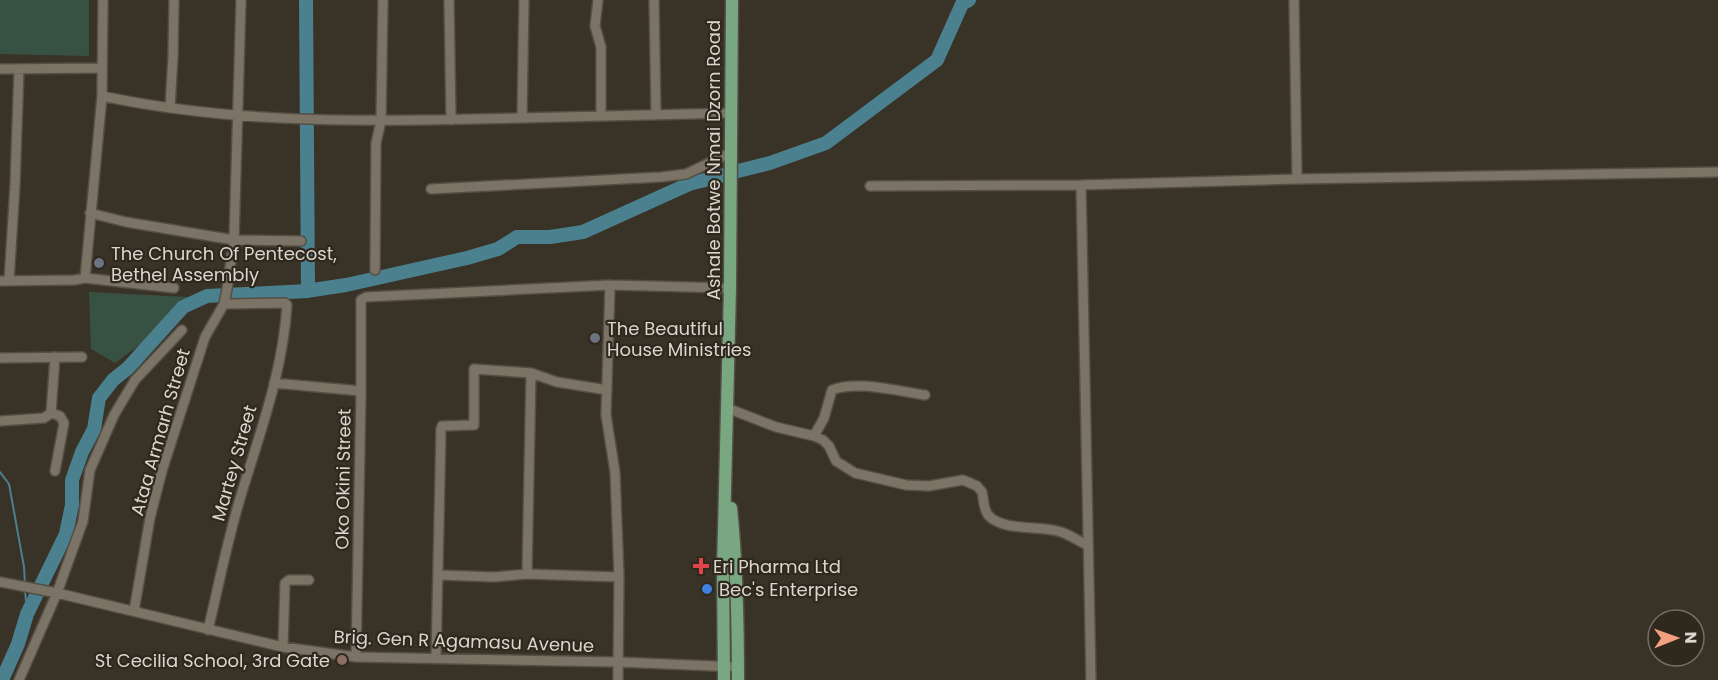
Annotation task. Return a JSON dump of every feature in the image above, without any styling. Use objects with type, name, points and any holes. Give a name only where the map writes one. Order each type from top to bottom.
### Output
[{"type":"main road","name":"Ashale Botwe Nmai Dzorn Road","points":[[724,680],[723,569],[730,288],[732,0]]},
{"type":"main road","name":"Ashale Botwe Nmai Dzorn Road","points":[[727,465],[737,564],[738,674]]},
{"type":"street","points":[[85,278],[102,96],[103,0]]},
{"type":"street","points":[[170,108],[174,56],[174,0]]},
{"type":"street","points":[[224,303],[234,240],[241,0]]},
{"type":"street","points":[[375,270],[376,143],[381,121],[383,0]]},
{"type":"street","points":[[449,0],[451,120]]},
{"type":"street","points":[[522,118],[524,0]]},
{"type":"street","points":[[598,0],[595,26],[601,47],[601,116]]},
{"type":"street","points":[[654,0],[656,115]]},
{"type":"street","points":[[1294,0],[1297,179]]},
{"type":"street","points":[[0,69],[102,68]]},
{"type":"street","points":[[19,69],[15,185],[5,281],[85,278],[174,288]]},
{"type":"street","points":[[102,96],[170,108],[238,116],[318,120],[451,120],[732,113]]},
{"type":"street","points":[[430,189],[686,174],[732,152]]},
{"type":"street","points":[[870,186],[1082,185],[1718,172]]},
{"type":"street","points":[[1082,185],[1091,680]]},
{"type":"street","points":[[90,213],[126,222],[234,240],[301,241]]},
{"type":"street","points":[[618,680],[620,577],[615,472],[606,415],[610,285],[730,288]]},
{"type":"street","name":"Oko Okini Street","points":[[356,657],[362,391],[361,300],[366,297],[610,285]]},
{"type":"street","name":"Martey Street","points":[[208,630],[241,494],[265,421],[282,350],[287,305],[285,303],[224,303]]},
{"type":"street","name":"Ataa Armarh Street","points":[[134,611],[150,518],[162,471],[205,337],[224,303]]},
{"type":"street","points":[[31,680],[19,678],[83,520],[90,471],[114,415],[135,380],[182,330]]},
{"type":"street","points":[[0,421],[44,418],[51,412],[55,357]]},
{"type":"street","points":[[0,358],[82,357]]},
{"type":"street","points":[[436,659],[441,429],[442,426],[474,425],[475,368],[531,373],[557,382],[607,390]]},
{"type":"street","points":[[527,574],[531,373]]},
{"type":"street","points":[[274,383],[362,391]]},
{"type":"street","points":[[814,436],[824,418],[832,390],[839,387],[863,386],[925,395]]},
{"type":"street","points":[[727,408],[776,427],[814,436],[829,446],[836,461],[855,473],[906,485],[929,486],[963,480],[977,486],[982,492],[987,514],[998,522],[1062,532],[1087,545]]},
{"type":"street","points":[[51,412],[60,416],[64,423],[55,471]]},
{"type":"street","points":[[439,575],[494,577],[527,574],[620,577]]},
{"type":"street","points":[[283,647],[285,583],[289,580],[309,580]]},
{"type":"street","name":"Brig. Gen R Agamasu Avenue","points":[[0,582],[55,592],[283,647],[356,657],[618,662],[724,667],[738,674]]},
{"type":"green space","points":[[0,0],[89,0],[89,56],[0,54]]},
{"type":"green space","points":[[89,292],[188,297],[188,300],[169,312],[145,341],[115,363],[91,349]]},
{"type":"waterway","points":[[2,680],[18,644],[27,614],[66,534],[72,505],[72,480],[82,452],[94,429],[99,398],[113,380],[128,368],[183,307],[207,296],[308,291],[306,0]]},
{"type":"waterway","points":[[738,171],[770,163],[826,143],[937,60],[962,4],[969,0]]},
{"type":"waterway","points":[[306,291],[346,285],[467,258],[498,249],[517,237],[550,237],[583,232],[689,184],[725,175]]},
{"type":"waterway","points":[[0,472],[9,484],[25,584]]},
{"type":"waterway","points":[[25,590],[27,614]]},
{"type":"place","name":"The Church Of Pentecost, Bethel Assembly","points":[[99,263]]},
{"type":"place","name":"The Beautiful House Ministries","points":[[595,338]]},
{"type":"place","name":"Eri Pharma Ltd","points":[[701,566]]},
{"type":"place","name":"Bec's Enterprise","points":[[707,589]]},
{"type":"place","name":"St Cecilia School, 3rd Gate","points":[[342,660]]}]
